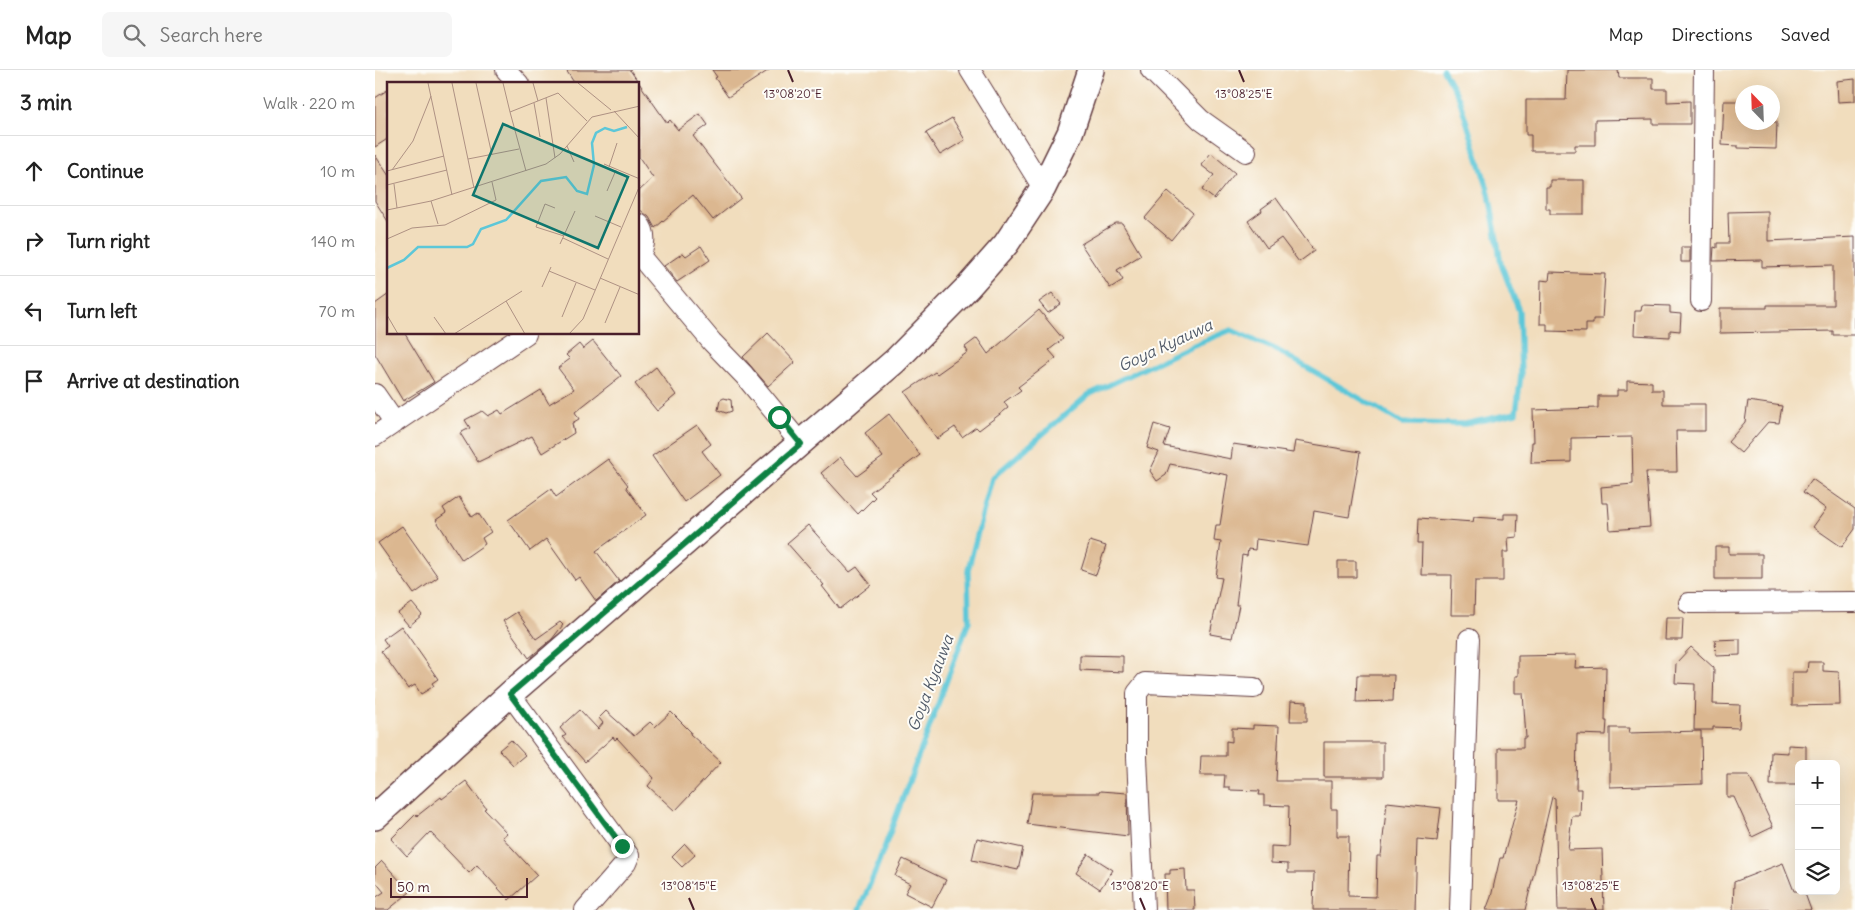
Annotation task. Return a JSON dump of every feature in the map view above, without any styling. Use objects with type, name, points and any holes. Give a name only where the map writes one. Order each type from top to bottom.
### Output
[{"type":"street","points":[[506,70],[517,82]]},
{"type":"street","points":[[970,70],[1043,188]]},
{"type":"street","points":[[375,817],[510,694],[895,361],[969,287],[1006,244],[1043,188],[1070,133],[1091,70]]},
{"type":"street","points":[[1151,70],[1201,120],[1246,152]]},
{"type":"street","points":[[1701,301],[1704,70]]},
{"type":"street","points":[[640,225],[643,229],[645,242],[640,254]]},
{"type":"street","points":[[640,257],[801,444]]},
{"type":"street","points":[[375,436],[525,335]]},
{"type":"street","points":[[375,394],[395,424]]},
{"type":"street","points":[[1689,603],[1855,602]]},
{"type":"street","points":[[1460,910],[1469,639]]},
{"type":"street","points":[[1144,910],[1137,757],[1137,693],[1145,683],[1254,688]]},
{"type":"street","points":[[510,694],[629,856],[626,863],[585,910]]},
{"type":"building","points":[[566,70],[630,70],[638,82],[574,82]]},
{"type":"building","points":[[712,70],[769,70],[728,97]]},
{"type":"building","points":[[1567,70],[1618,70],[1619,78],[1653,78],[1653,89],[1667,89],[1667,102],[1690,101],[1690,124],[1653,124],[1653,119],[1595,120],[1595,145],[1575,145],[1575,151],[1531,151],[1531,135],[1526,135],[1526,100],[1566,100]]},
{"type":"building","points":[[1855,79],[1855,101],[1838,102],[1837,81]]},
{"type":"building","points":[[640,84],[667,123],[670,120],[678,130],[700,114],[708,125],[693,136],[741,198],[713,220],[693,195],[655,228],[649,217],[640,210],[640,190],[653,178],[640,158]]},
{"type":"building","points":[[387,90],[387,139],[375,147],[375,98]]},
{"type":"building","points":[[1724,101],[1735,101],[1735,130],[1777,130],[1776,149],[1738,148],[1738,146],[1722,145]]},
{"type":"building","points":[[952,118],[965,140],[940,155],[926,133]]},
{"type":"building","points":[[1211,153],[1235,173],[1214,199],[1202,190],[1214,175],[1201,165]]},
{"type":"building","points":[[375,155],[387,173],[387,220],[375,201]]},
{"type":"building","points":[[1550,180],[1584,180],[1584,214],[1550,214],[1550,209],[1546,209],[1546,187],[1550,187]]},
{"type":"building","points":[[1168,191],[1193,213],[1171,240],[1145,218]]},
{"type":"building","points":[[1276,198],[1314,251],[1299,262],[1281,238],[1267,248],[1248,221]]},
{"type":"building","points":[[1768,211],[1768,241],[1855,237],[1855,335],[1833,335],[1833,331],[1720,333],[1720,308],[1767,308],[1767,305],[1833,305],[1833,265],[1762,267],[1762,260],[1713,261],[1714,247],[1717,248],[1717,243],[1729,243],[1728,212]]},
{"type":"building","points":[[1116,223],[1122,223],[1141,255],[1117,270],[1123,280],[1110,288],[1081,244]]},
{"type":"building","points":[[701,246],[710,260],[677,282],[664,266],[683,253],[686,256]]},
{"type":"building","points":[[1681,247],[1690,247],[1690,262],[1681,262]]},
{"type":"building","points":[[1550,272],[1605,274],[1602,319],[1593,319],[1593,324],[1586,324],[1586,332],[1547,331],[1547,324],[1540,324],[1541,280],[1549,281]]},
{"type":"building","points":[[1052,293],[1061,304],[1048,313],[1039,302]]},
{"type":"building","points":[[387,295],[387,335],[406,335],[434,382],[403,401],[375,354],[375,304]]},
{"type":"building","points":[[1642,305],[1670,306],[1670,313],[1681,314],[1680,331],[1670,330],[1670,337],[1634,335],[1635,311],[1641,311]]},
{"type":"building","points":[[1039,310],[1063,339],[1049,350],[1056,358],[1018,387],[1021,390],[1004,402],[1008,408],[979,430],[976,427],[962,437],[955,427],[937,439],[905,392],[935,372],[937,374],[968,352],[965,347],[977,338],[988,354]]},
{"type":"building","points":[[768,333],[795,362],[768,386],[743,357]]},
{"type":"building","points":[[593,341],[621,376],[575,412],[579,419],[572,423],[574,433],[542,453],[532,436],[478,462],[460,433],[470,428],[465,420],[482,411],[488,416],[499,410],[502,414],[541,390],[549,404],[574,389],[558,368],[570,359],[566,355],[579,344],[583,349]]},
{"type":"building","points":[[656,367],[676,395],[657,411],[635,384]]},
{"type":"building","points":[[1627,381],[1652,382],[1652,390],[1663,390],[1663,404],[1705,404],[1705,431],[1676,431],[1677,472],[1646,472],[1650,527],[1610,530],[1608,503],[1602,503],[1601,487],[1633,484],[1632,437],[1571,438],[1571,462],[1531,463],[1532,442],[1534,442],[1533,410],[1598,408],[1598,396],[1617,396],[1617,390],[1627,390]]},
{"type":"building","points":[[724,398],[731,400],[732,411],[726,413],[718,410],[720,400]]},
{"type":"building","points":[[1748,401],[1782,406],[1779,423],[1768,422],[1741,453],[1728,442],[1745,422]]},
{"type":"building","points":[[889,414],[920,455],[870,492],[875,497],[858,514],[821,473],[840,457],[857,476],[883,457],[865,433]]},
{"type":"building","points":[[1154,424],[1170,429],[1164,446],[1231,459],[1233,444],[1293,453],[1295,441],[1360,452],[1349,517],[1314,511],[1308,546],[1256,539],[1255,550],[1248,549],[1247,556],[1242,555],[1236,605],[1239,605],[1232,638],[1210,634],[1222,578],[1216,577],[1221,542],[1214,541],[1216,525],[1220,525],[1228,475],[1170,464],[1166,475],[1157,481],[1150,471],[1159,452],[1147,448]]},
{"type":"building","points":[[697,425],[711,444],[702,451],[720,475],[684,502],[652,456]]},
{"type":"building","points":[[608,459],[628,485],[626,487],[646,515],[596,551],[619,581],[596,601],[579,577],[575,580],[546,539],[530,551],[508,520],[551,489],[556,497]]},
{"type":"building","points":[[1812,479],[1855,509],[1855,529],[1842,547],[1813,527],[1826,509],[1803,492]]},
{"type":"building","points":[[459,497],[472,517],[478,513],[491,532],[482,538],[485,544],[462,560],[436,520],[446,513],[443,508]]},
{"type":"building","points":[[1504,514],[1518,514],[1517,537],[1508,538],[1509,552],[1503,552],[1503,581],[1475,581],[1474,615],[1451,615],[1452,575],[1421,575],[1422,543],[1418,543],[1419,518],[1473,522],[1474,517],[1504,519]]},
{"type":"building","points":[[808,525],[850,572],[857,567],[871,585],[840,609],[822,586],[824,585],[787,543]]},
{"type":"building","points":[[402,526],[438,577],[414,594],[378,543]]},
{"type":"building","points":[[1090,541],[1106,546],[1096,575],[1081,570]]},
{"type":"building","points":[[1715,547],[1729,547],[1729,554],[1762,554],[1762,579],[1715,579]]},
{"type":"building","points":[[1338,561],[1356,561],[1356,577],[1338,577]]},
{"type":"building","points":[[412,603],[422,615],[409,626],[398,613]]},
{"type":"building","points":[[517,612],[536,639],[560,622],[563,625],[552,639],[529,658],[503,621]]},
{"type":"building","points":[[1666,618],[1683,618],[1682,640],[1665,640]]},
{"type":"building","points":[[401,626],[438,679],[432,683],[434,686],[421,694],[415,685],[408,689],[381,651],[388,646],[383,639]]},
{"type":"building","points":[[1740,639],[1740,655],[1716,656],[1715,640]]},
{"type":"building","points":[[1691,647],[1714,668],[1713,704],[1740,705],[1739,728],[1713,727],[1713,730],[1694,730],[1695,684],[1675,683],[1676,663]]},
{"type":"building","points":[[1080,655],[1123,656],[1123,672],[1080,670]]},
{"type":"building","points":[[1576,655],[1575,668],[1606,667],[1605,721],[1607,721],[1606,735],[1577,734],[1576,789],[1581,789],[1580,816],[1572,816],[1568,850],[1602,849],[1604,910],[1558,910],[1555,798],[1552,797],[1525,910],[1486,910],[1500,858],[1503,858],[1519,800],[1498,800],[1498,748],[1523,748],[1523,738],[1526,738],[1523,693],[1515,693],[1515,676],[1518,676],[1518,656]]},
{"type":"building","points":[[1808,662],[1823,662],[1823,671],[1839,672],[1840,705],[1792,706],[1792,672],[1807,672]]},
{"type":"building","points":[[1357,675],[1394,675],[1393,701],[1356,702]]},
{"type":"building","points":[[1291,701],[1307,702],[1307,721],[1290,721]]},
{"type":"building","points":[[580,710],[598,729],[603,723],[599,718],[606,711],[634,736],[650,722],[655,727],[671,712],[691,732],[690,734],[721,762],[675,811],[648,786],[654,778],[617,738],[615,740],[613,737],[585,762],[563,737],[566,735],[560,728]]},
{"type":"building","points":[[1253,725],[1279,726],[1276,781],[1331,781],[1331,809],[1337,809],[1337,836],[1349,836],[1348,896],[1376,897],[1377,856],[1381,856],[1387,802],[1441,808],[1437,841],[1417,839],[1415,910],[1313,910],[1314,873],[1288,873],[1288,864],[1271,863],[1271,846],[1288,847],[1289,806],[1264,805],[1264,795],[1259,795],[1260,791],[1230,790],[1230,787],[1224,787],[1225,775],[1200,775],[1201,756],[1226,756],[1226,741],[1232,742],[1232,728],[1253,729]]},
{"type":"building","points":[[1610,728],[1630,728],[1629,733],[1701,731],[1702,784],[1610,787]]},
{"type":"building","points":[[511,740],[525,755],[513,765],[499,750]]},
{"type":"building","points":[[1324,742],[1383,742],[1383,777],[1324,777]]},
{"type":"building","points":[[1788,745],[1806,746],[1806,760],[1795,760],[1795,785],[1770,785],[1771,752],[1788,753]]},
{"type":"building","points":[[1727,775],[1749,775],[1773,827],[1752,837],[1734,797],[1727,797]]},
{"type":"building","points":[[466,781],[486,808],[484,809],[507,833],[502,837],[537,875],[509,900],[477,865],[469,873],[430,832],[407,856],[391,839],[416,814],[417,816],[441,797],[442,799]]},
{"type":"building","points":[[1100,791],[1127,793],[1128,836],[1027,824],[1032,793],[1099,793]]},
{"type":"building","points":[[977,838],[1023,848],[1018,870],[972,860]]},
{"type":"building","points":[[685,844],[695,855],[682,867],[672,857]]},
{"type":"building","points":[[1088,854],[1113,870],[1100,889],[1076,873]]},
{"type":"building","points":[[903,859],[946,880],[932,907],[905,893],[910,884],[895,876]]},
{"type":"building","points":[[382,861],[410,892],[388,910],[375,910],[375,898],[384,892],[375,881],[375,868]]},
{"type":"building","points":[[1783,863],[1795,895],[1805,895],[1811,910],[1733,910],[1734,882]]},
{"type":"building","points":[[1185,869],[1186,890],[1194,890],[1195,910],[1166,910],[1165,874],[1170,874],[1170,870]]},
{"type":"waterway","name":"Goya Kyauwa","points":[[859,910],[876,870],[969,621],[968,570],[992,478],[1088,395],[1189,347],[1231,330],[1277,350],[1402,423],[1465,424],[1516,413],[1521,375],[1519,311],[1501,264],[1489,193],[1459,98],[1443,70]]},
{"type":"route","points":[[622,846],[510,694],[801,444],[779,417]]}]
